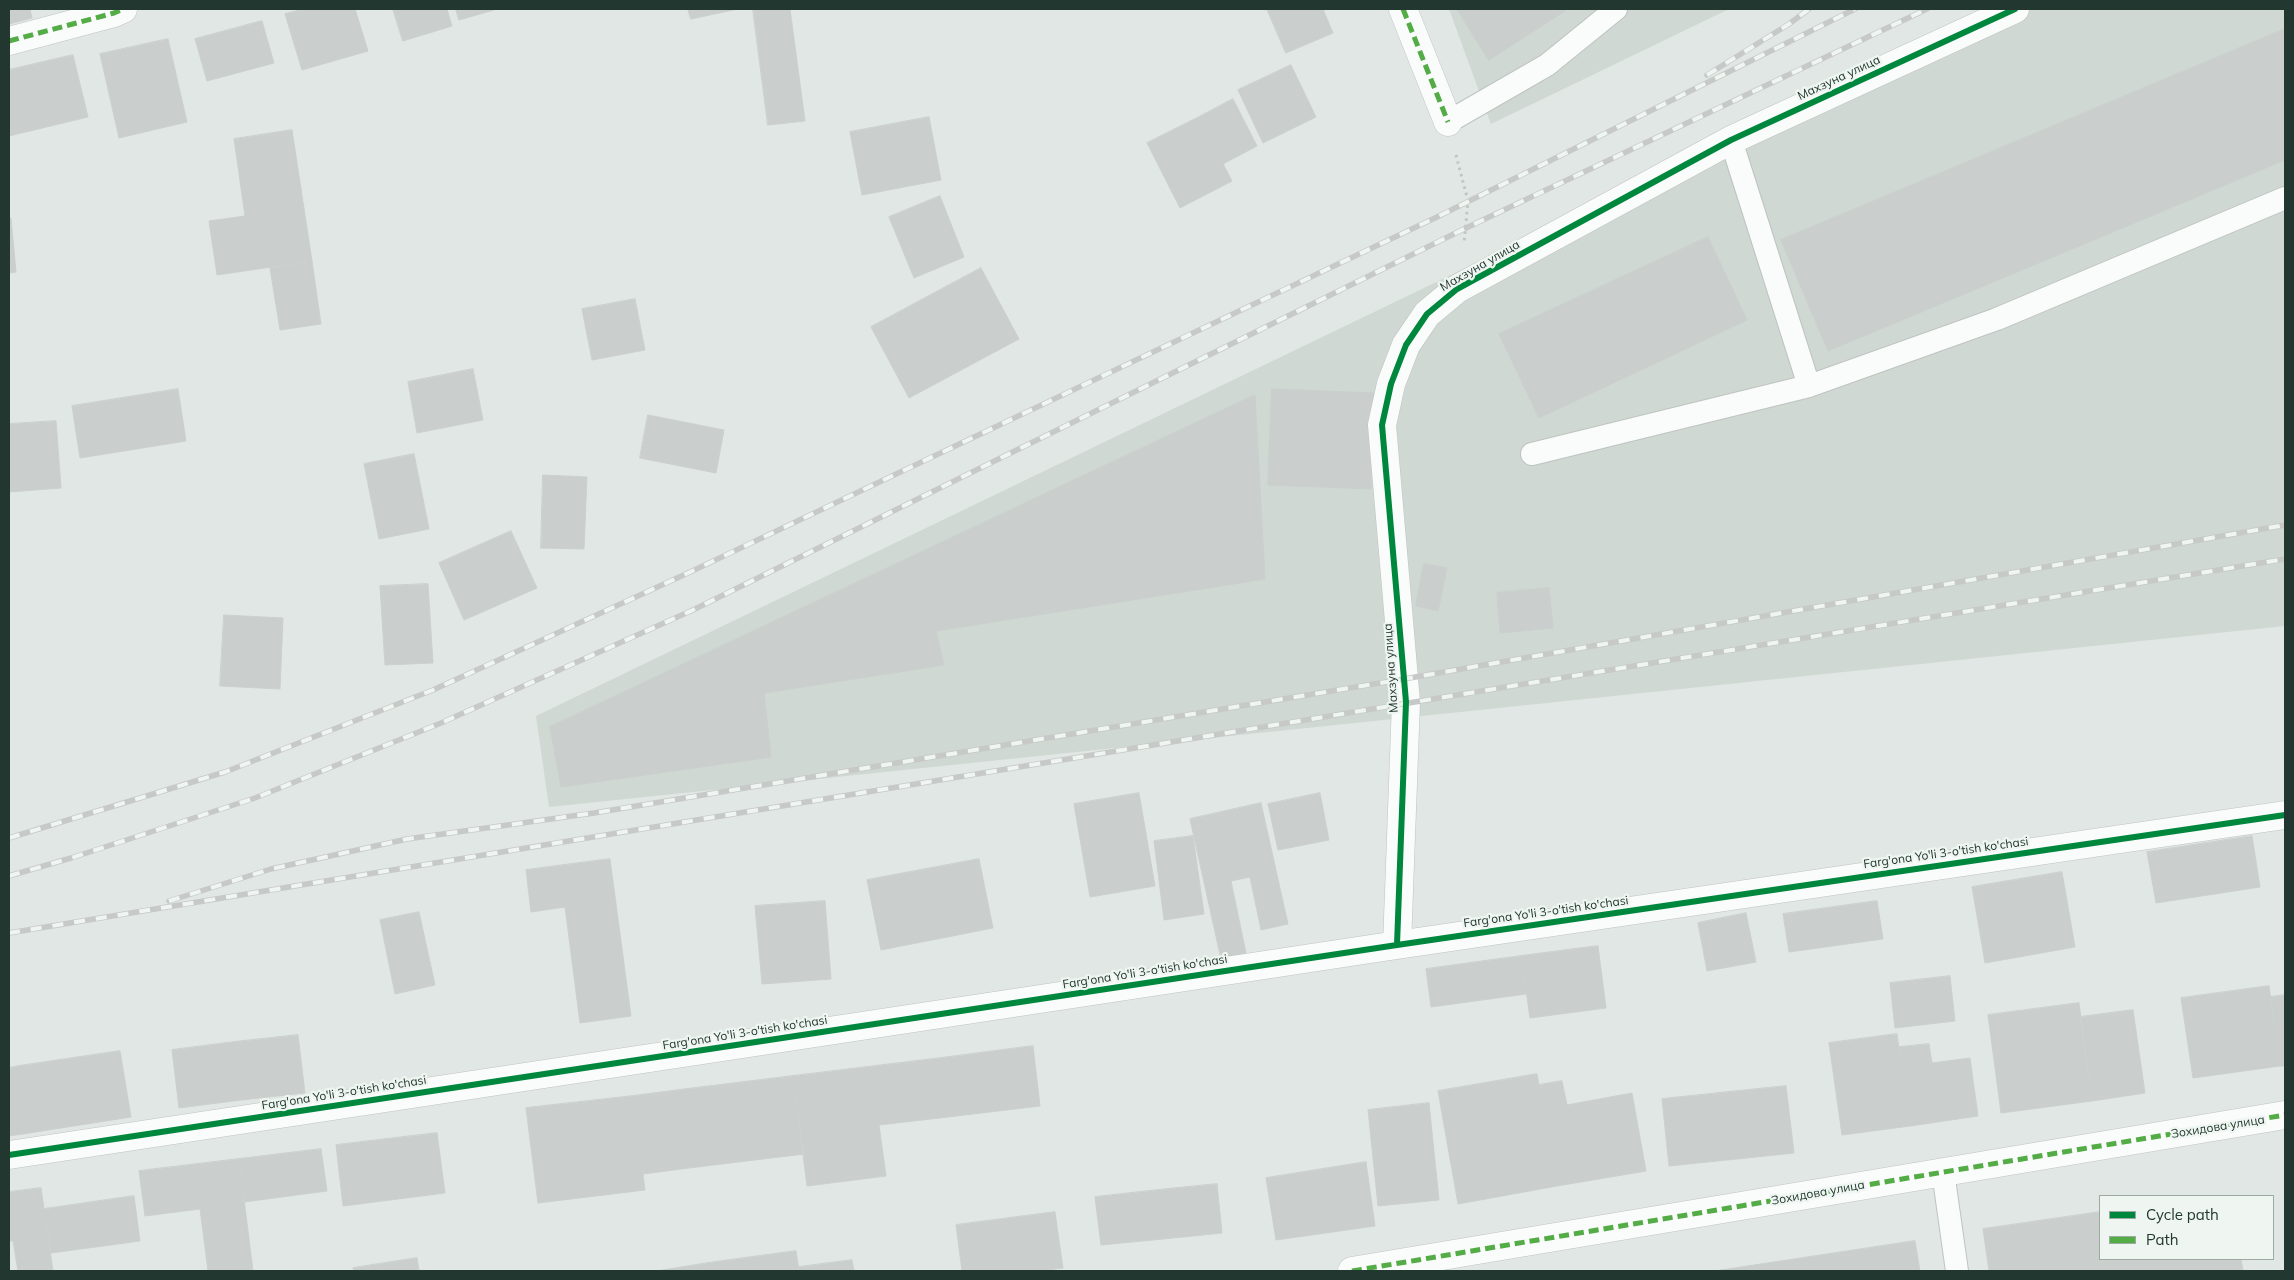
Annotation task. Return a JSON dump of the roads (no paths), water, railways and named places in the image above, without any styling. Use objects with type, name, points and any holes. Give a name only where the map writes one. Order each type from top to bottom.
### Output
[{"type":"street","points":[[9,41],[123,9]]},
{"type":"street","points":[[1403,9],[1448,122]]},
{"type":"street","name":"Махзуна улица","points":[[1397,945],[1406,702],[1382,425],[1391,384],[1406,345],[1427,314],[1457,289],[1731,140],[2014,9]]},
{"type":"street","name":"Farg'ona Yo'li 3-o'tish ko'chasi","points":[[9,1155],[1397,945],[2285,814]]},
{"type":"street","name":"Зохидова улица","points":[[1352,1271],[2285,1116]]},
{"type":"lane","points":[[1448,122],[1547,65],[1616,9]]},
{"type":"lane","points":[[1731,140],[1810,386]]},
{"type":"lane","points":[[1532,454],[1810,386],[1997,319],[2285,198]]},
{"type":"lane","points":[[1943,1172],[1957,1271]]},
{"type":"railway","points":[[1707,75],[1789,24],[1809,9]]},
{"type":"railway","points":[[9,838],[225,772],[433,690],[688,573],[1437,217],[1855,9]]},
{"type":"railway","points":[[9,876],[71,858],[255,798],[441,723],[693,610],[1466,228],[1927,9]]},
{"type":"railway","points":[[169,901],[271,869],[407,839],[594,813],[1404,679],[2285,525]]},
{"type":"railway","points":[[9,933],[2285,559]]}]
